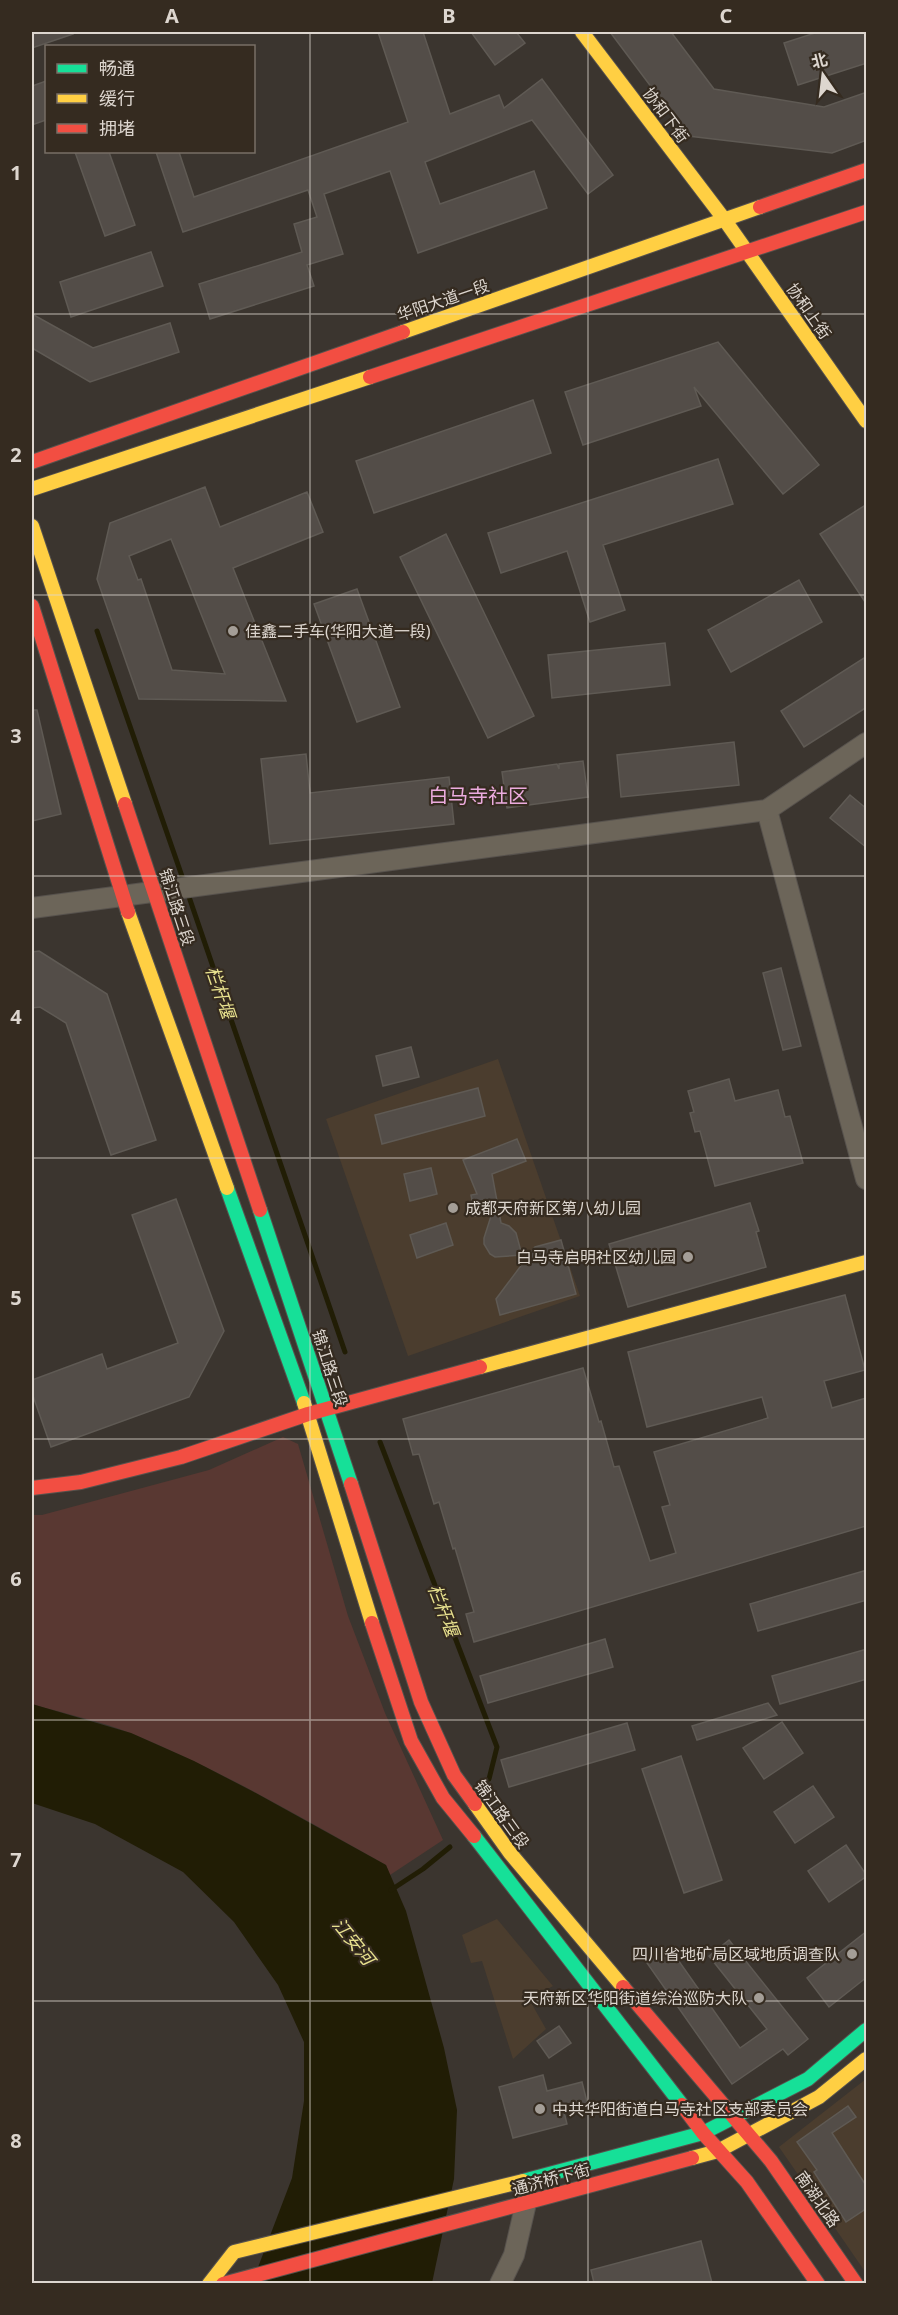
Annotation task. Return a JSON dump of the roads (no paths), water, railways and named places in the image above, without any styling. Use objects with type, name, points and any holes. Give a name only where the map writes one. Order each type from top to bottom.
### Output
[{"type":"main road","name":"协和下街","points":[[582,32],[724,219]]},
{"type":"main road","name":"华阳大道一段","points":[[32,462],[867,170]]},
{"type":"main road","points":[[32,489],[867,212]]},
{"type":"main road","name":"协和上街","points":[[724,219],[867,421]]},
{"type":"main road","name":"锦江路三段","points":[[32,526],[327,1411],[421,1702],[454,1775],[510,1853],[750,2136]]},
{"type":"main road","name":"锦江路三段","points":[[32,606],[122,896],[308,1414],[377,1640],[411,1741],[443,1798],[494,1860],[718,2151]]},
{"type":"main road","points":[[32,1488],[81,1482],[181,1457],[308,1414],[327,1411],[867,1262]]},
{"type":"main road","name":"通济桥下街","points":[[209,2283],[234,2252],[490,2190],[703,2133],[808,2079],[867,2030]]},
{"type":"main road","name":"通济桥下街","points":[[223,2283],[718,2151],[750,2136],[819,2097],[867,2059]]},
{"type":"main road","name":"南湖北路","points":[[750,2136],[771,2160],[856,2283]]},
{"type":"main road","points":[[718,2151],[747,2182],[818,2283]]},
{"type":"street","points":[[32,908],[768,810],[867,743]]},
{"type":"street","points":[[768,810],[867,1179]]},
{"type":"street","points":[[500,2283],[514,2255],[526,2203]]},
{"type":"water","name":"江安河","points":[[32,1704],[131,1733],[194,1761],[386,1865],[406,1911],[444,2048],[457,2110],[454,2179],[432,2283],[252,2283],[292,2178],[304,2101],[304,2042],[278,1985],[234,1922],[183,1872],[95,1824],[32,1803]]},
{"type":"waterway","name":"栏杆堰","points":[[97,631],[184,882]]},
{"type":"waterway","name":"栏杆堰","points":[[187,891],[345,1352]]},
{"type":"waterway","name":"栏杆堰","points":[[380,1442],[497,1747],[489,1779]]},
{"type":"waterway","name":"栏杆堰","points":[[391,1890],[423,1869],[450,1847]]},
{"type":"place","name":"佳鑫二手车(华阳大道一段)","points":[[233,631]]},
{"type":"place","name":"成都天府新区第八幼儿园","points":[[453,1208]]},
{"type":"place","name":"白马寺启明社区幼儿园","points":[[688,1257]]},
{"type":"place","name":"四川省地矿局区域地质调查队","points":[[852,1954]]},
{"type":"place","name":"天府新区华阳街道综治巡防大队","points":[[759,1998]]},
{"type":"place","name":"中共华阳街道白马寺社区支部委员会","points":[[540,2109]]},
{"type":"district","name":"白马寺社区","points":[[478,795]]}]
